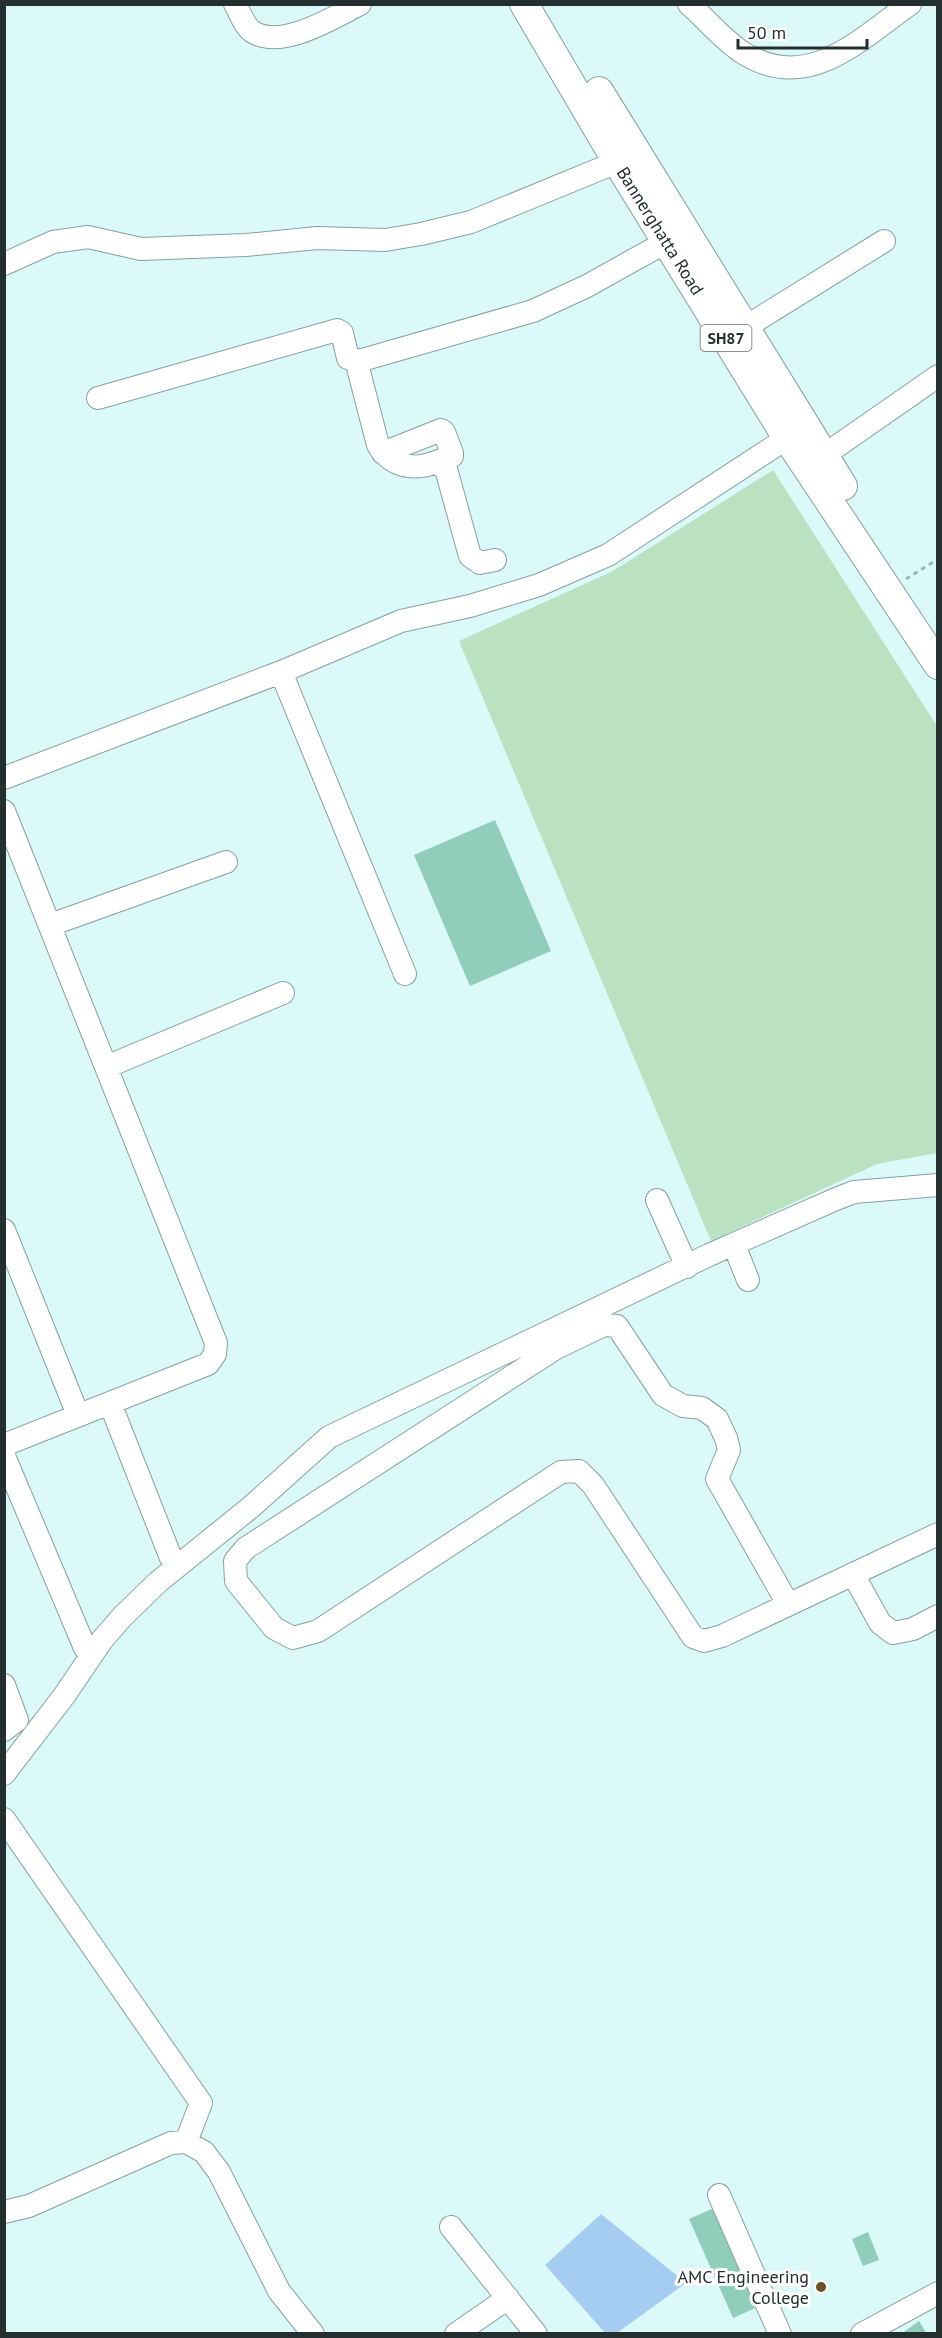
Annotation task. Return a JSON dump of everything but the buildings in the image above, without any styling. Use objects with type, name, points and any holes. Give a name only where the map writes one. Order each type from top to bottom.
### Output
[{"type":"main road","name":"Bannerghatta Road","points":[[524,4],[666,242],[796,432],[938,665]]},
{"type":"main road","name":"Bannerghatta Road","points":[[547,4],[744,328],[796,432],[823,456],[938,629]]},
{"type":"street","points":[[236,4],[252,32],[265,37],[299,34],[360,4]]},
{"type":"street","points":[[689,4],[743,53],[762,63],[778,67],[816,64],[836,56],[858,44],[910,4]]},
{"type":"street","points":[[4,264],[53,242],[88,237],[141,249],[246,245],[317,238],[385,240],[471,222],[617,162]]},
{"type":"street","points":[[744,328],[884,241]]},
{"type":"street","points":[[98,398],[337,330],[342,333],[348,358],[356,360],[533,311],[587,286],[666,242]]},
{"type":"street","points":[[356,360],[378,445],[383,453],[405,468],[423,467],[452,456],[444,432],[441,430],[383,453]]},
{"type":"street","points":[[823,456],[938,376]]},
{"type":"street","points":[[4,778],[281,672],[401,621],[481,602],[538,585],[576,570],[608,555],[796,432]]},
{"type":"street","points":[[436,462],[446,469],[470,556],[480,563],[495,560]]},
{"type":"street","points":[[281,672],[405,974]]},
{"type":"street","points":[[4,812],[216,1343],[215,1354],[208,1364],[4,1445]]},
{"type":"street","points":[[50,925],[226,862]]},
{"type":"street","points":[[106,1067],[283,993]]},
{"type":"street","points":[[4,1774],[64,1696],[102,1640],[122,1617],[165,1576],[251,1507],[329,1437],[734,1245],[854,1192],[938,1185]]},
{"type":"street","points":[[657,1200],[687,1267]]},
{"type":"street","points":[[4,1230],[78,1415]]},
{"type":"street","points":[[734,1245],[748,1280]]},
{"type":"street","points":[[788,1604],[717,1479],[729,1450],[717,1419],[702,1408],[683,1406],[663,1395],[617,1326],[604,1325],[556,1348],[255,1542],[234,1561],[236,1581],[274,1628],[293,1638],[318,1632],[561,1472],[579,1471],[593,1485],[693,1637],[704,1641],[722,1636],[853,1574],[936,1538]]},
{"type":"street","points":[[110,1402],[171,1558]]},
{"type":"street","points":[[4,1456],[85,1648]]},
{"type":"street","points":[[853,1574],[880,1623],[893,1633],[913,1629],[938,1616]]},
{"type":"street","points":[[4,1685],[17,1720],[4,1730]]},
{"type":"street","points":[[4,1819],[201,2103],[186,2142]]},
{"type":"street","points":[[4,2212],[29,2206],[171,2143],[186,2142],[204,2151],[219,2172],[279,2291],[313,2334]]},
{"type":"street","points":[[719,2195],[780,2334]]},
{"type":"street","points":[[451,2227],[536,2334]]},
{"type":"street","points":[[862,2334],[938,2293]]},
{"type":"street","points":[[456,2334],[508,2298]]},
{"type":"path","points":[[904,580],[938,559]]},
{"type":"green space","points":[[773,470],[937,726],[937,1153],[877,1164],[711,1241],[459,641],[613,571]]},
{"type":"water","points":[[601,2214],[686,2283],[617,2333],[605,2333],[545,2265]]},
{"type":"place","name":"AMC Engineering College","points":[[821,2287]]}]
